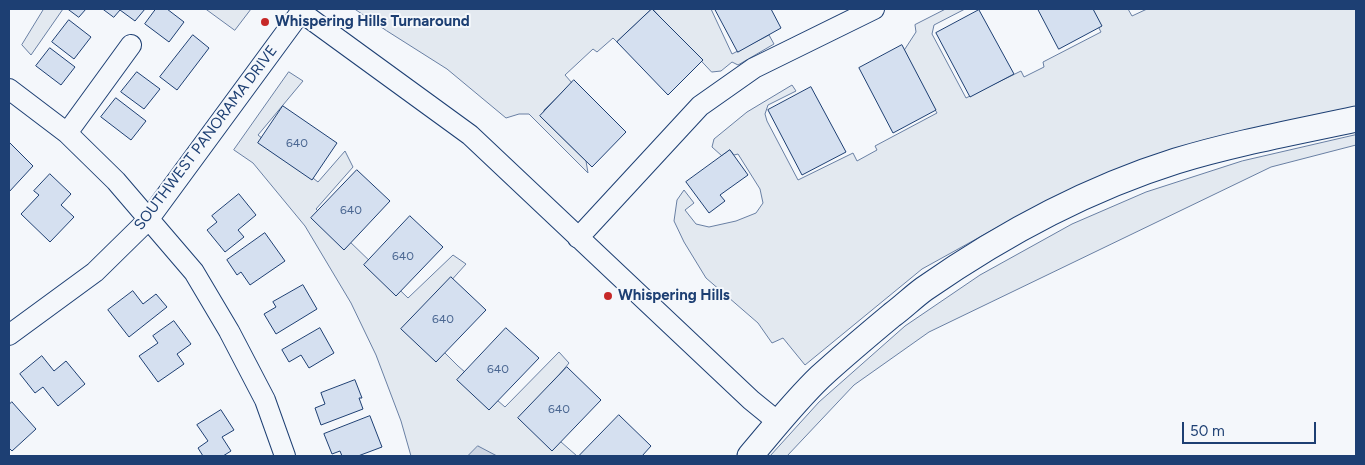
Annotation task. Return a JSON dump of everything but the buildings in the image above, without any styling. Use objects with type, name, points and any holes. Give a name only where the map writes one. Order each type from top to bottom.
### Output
[{"type":"main road","points":[[750,456],[778,422],[819,378],[870,333],[923,290],[984,250],[1044,217],[1108,186],[1176,162],[1247,142],[1356,119]]},
{"type":"street","points":[[578,238],[700,106],[754,68],[874,9]]},
{"type":"street","points":[[302,10],[470,136],[751,400],[778,422]]},
{"type":"street","name":"SOUTHWEST PANORAMA DRIVE","points":[[9,335],[95,272],[148,220],[302,10]]},
{"type":"street","points":[[67,133],[131,46]]},
{"type":"street","points":[[9,89],[67,133],[116,181],[194,272],[229,331],[266,400],[285,456]]},
{"type":"shaded area","points":[[44,9],[63,9],[31,55],[22,45]]},
{"type":"shaded area","points":[[206,9],[251,9],[235,30]]},
{"type":"shaded area","points":[[355,9],[652,9],[617,42],[613,38],[597,52],[593,49],[565,75],[572,83],[544,110],[544,120],[586,161],[588,173],[529,114],[519,114],[506,118],[447,69]]},
{"type":"shaded area","points":[[653,9],[711,9],[732,54],[769,35],[774,44],[738,65],[732,62],[721,71],[712,72]]},
{"type":"shaded area","points":[[946,9],[965,9],[934,25],[932,34],[966,98],[1021,71],[1024,77],[1044,67],[1043,62],[1101,32],[1089,9],[1128,9],[1132,16],[1147,9],[1356,9],[1356,107],[1154,157],[1025,212],[922,269],[805,365],[783,338],[772,343],[758,323],[706,278],[684,242],[674,221],[677,200],[684,190],[694,203],[685,210],[696,224],[709,227],[736,221],[756,213],[763,203],[760,189],[738,154],[734,155],[730,150],[722,156],[712,147],[714,139],[747,112],[792,85],[796,91],[768,105],[765,114],[798,180],[853,153],[857,161],[877,150],[875,146],[937,113],[903,52],[916,32],[915,25]]},
{"type":"shaded area","points":[[289,72],[303,81],[258,135],[318,182],[345,151],[353,167],[316,209],[408,298],[453,255],[466,264],[414,322],[458,366],[505,407],[559,352],[569,363],[528,413],[577,456],[411,456],[401,421],[376,355],[351,303],[305,226],[253,163],[234,150]]},
{"type":"shaded area","points":[[1356,135],[1356,145],[1271,167],[929,332],[854,385],[787,456],[770,456],[819,402],[905,326],[980,275],[1072,224],[1146,192],[1242,161]]},
{"type":"shaded area","points":[[478,446],[497,456],[468,456]]},
{"type":"place","name":"Whispering Hills Turnaround","points":[[265,22]]},
{"type":"place","name":"Whispering Hills","points":[[608,296]]}]
